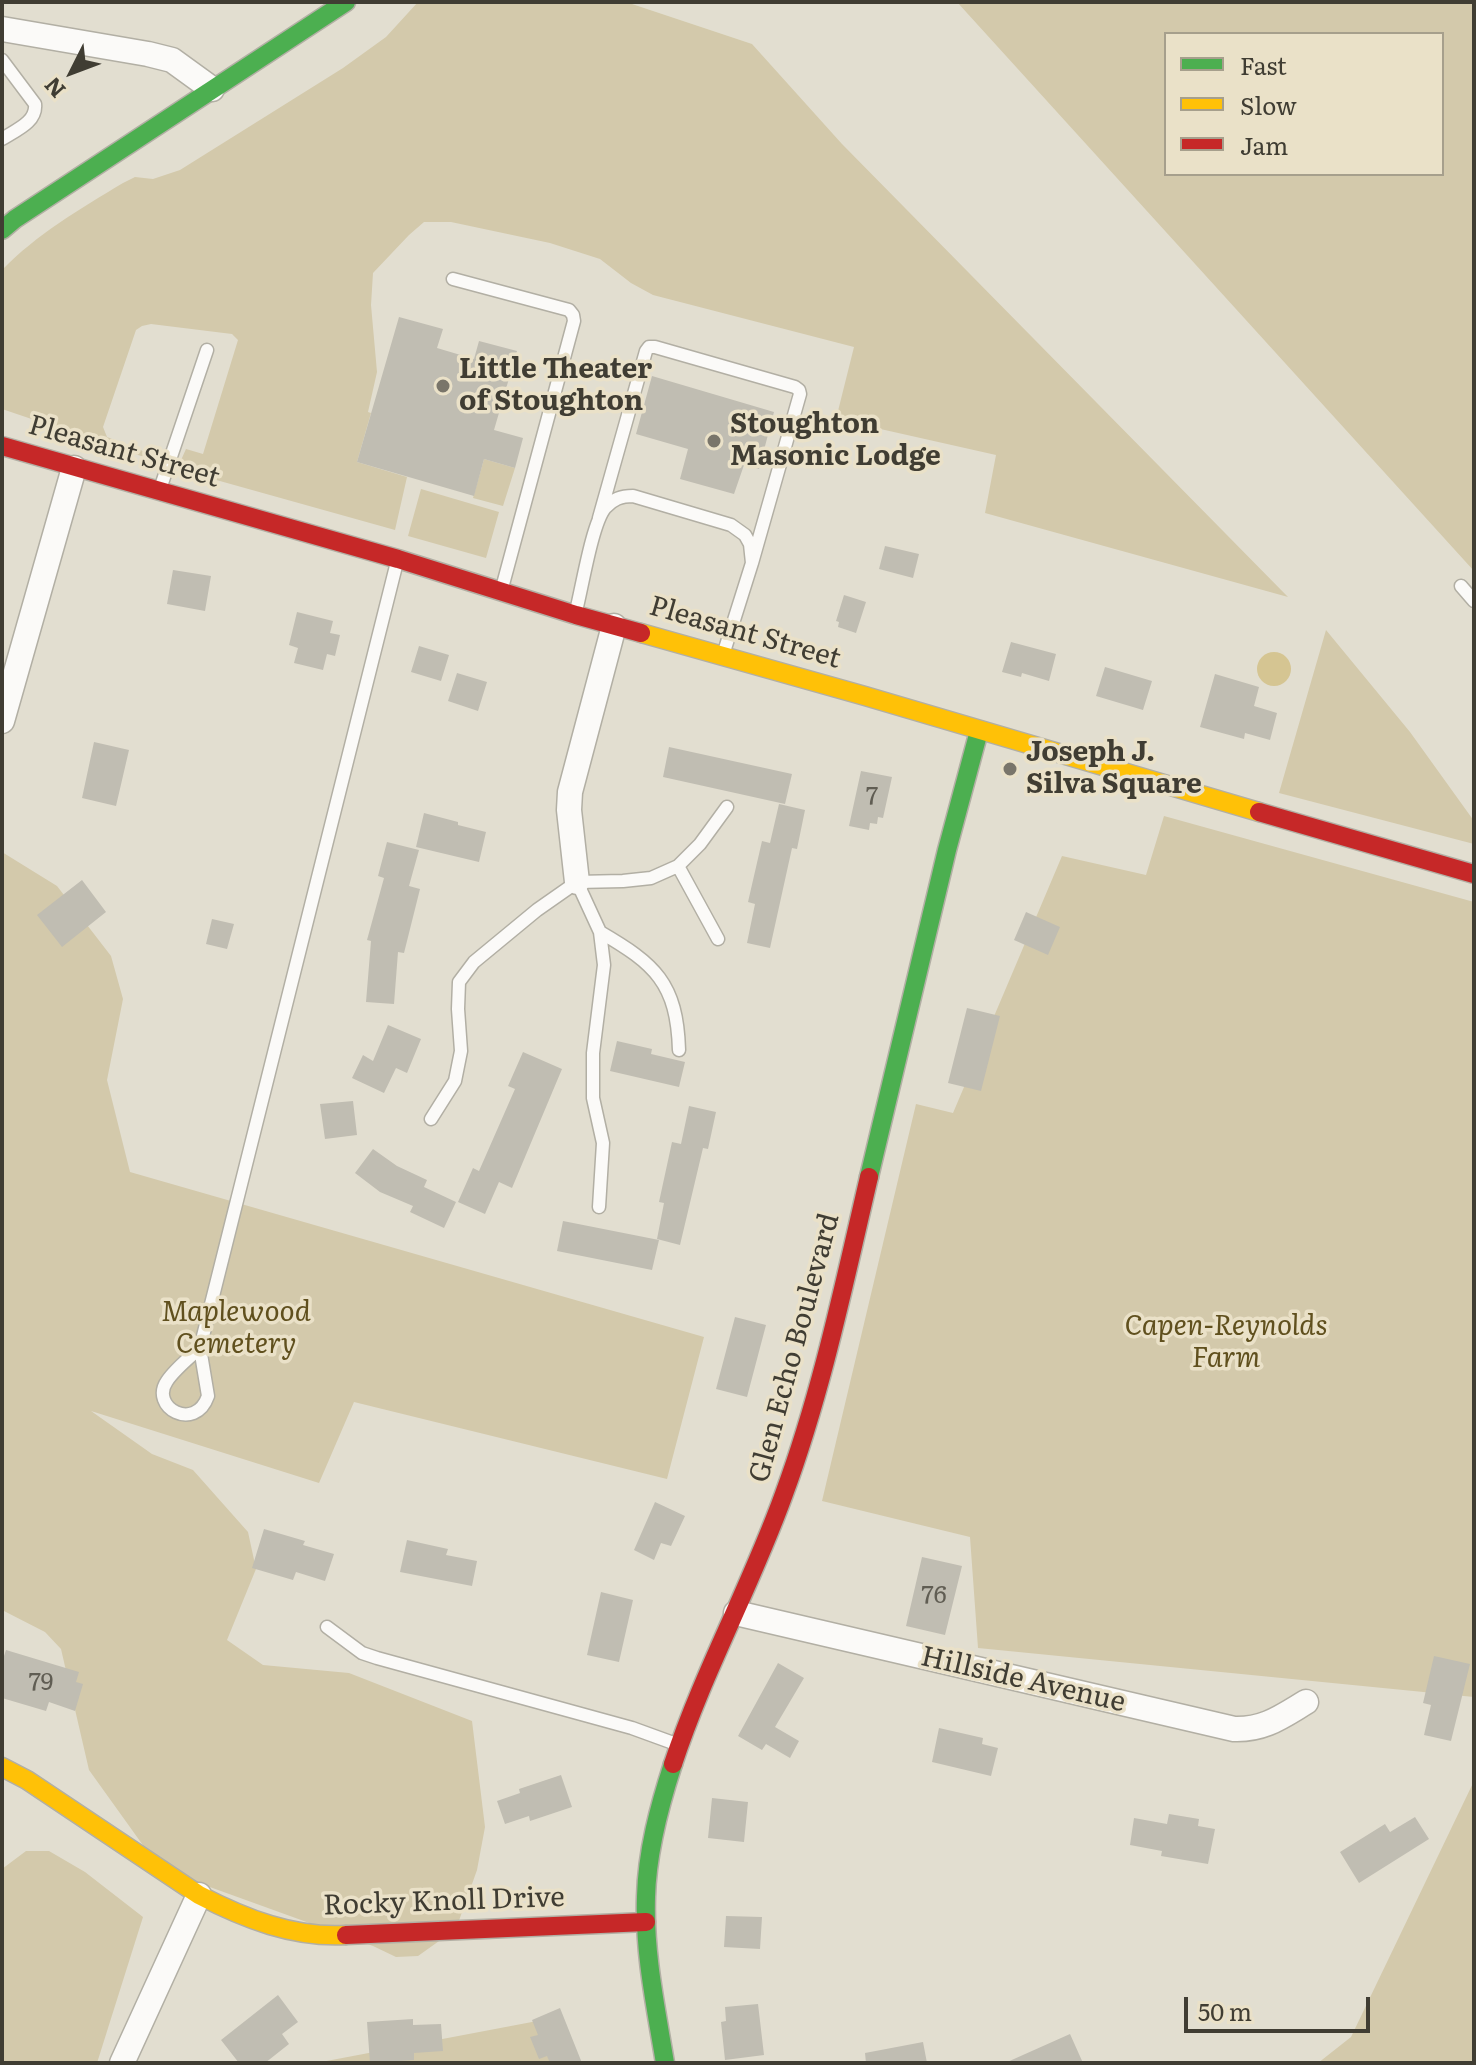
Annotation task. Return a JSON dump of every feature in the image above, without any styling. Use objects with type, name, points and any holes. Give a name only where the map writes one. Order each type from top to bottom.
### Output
[{"type":"street","points":[[8,220],[346,2]]},
{"type":"street","points":[[2,29],[172,60],[212,89]]},
{"type":"street","name":"Pleasant Street","points":[[2,446],[1474,874]]},
{"type":"street","points":[[2,721],[74,468]]},
{"type":"street","points":[[577,882],[570,792],[614,626]]},
{"type":"street","name":"Glen Echo Boulevard","points":[[665,2063],[650,1970],[646,1922],[647,1872],[656,1825],[679,1745],[782,1501],[817,1395],[947,850],[979,731]]},
{"type":"street","name":"Hillside Avenue","points":[[736,1613],[1234,1729],[1250,1730],[1266,1725],[1306,1702]]},
{"type":"street","name":"Rocky Knoll Drive","points":[[2,1767],[27,1780],[199,1895],[274,1928],[329,1936],[646,1922]]},
{"type":"street","points":[[122,2063],[199,1895]]},
{"type":"lane","points":[[2,60],[35,104],[36,112],[31,120],[2,139]]},
{"type":"lane","points":[[453,279],[569,310],[574,321],[501,591]]},
{"type":"lane","points":[[576,615],[599,518],[649,347],[795,387],[800,394],[722,657]]},
{"type":"lane","points":[[159,492],[207,350]]},
{"type":"lane","points":[[599,518],[613,500],[633,496],[717,520],[745,535],[750,544],[752,563]]},
{"type":"lane","points":[[200,1348],[164,1387],[165,1401],[174,1412],[195,1413],[208,1396],[200,1348],[398,559]]},
{"type":"lane","points":[[1461,586],[1474,601]]},
{"type":"lane","points":[[431,1119],[455,1081],[461,1051],[459,982],[474,962],[577,882],[651,878],[678,866],[700,844],[727,807]]},
{"type":"lane","points":[[678,866],[718,939]]},
{"type":"lane","points":[[577,882],[600,932],[604,965],[593,1053],[593,1098],[603,1143],[599,1207]]},
{"type":"lane","points":[[600,932],[650,965],[661,981],[678,1023],[679,1050]]},
{"type":"lane","points":[[327,1627],[362,1653],[632,1728],[679,1745]]},
{"type":"green space","points":[[418,2],[626,2],[752,44],[842,144],[1288,597],[985,513],[996,455],[836,419],[854,347],[653,295],[631,283],[600,259],[550,243],[451,222],[424,222],[373,273],[371,305],[377,372],[368,412],[371,413],[357,462],[407,477],[395,530],[177,469],[186,449],[203,454],[238,340],[232,334],[151,324],[136,330],[103,427],[107,437],[143,451],[147,458],[2,409],[2,270],[15,257],[75,212],[123,183],[135,177],[153,179],[180,170],[343,68],[386,37]]},
{"type":"green space","points":[[957,2],[1474,2],[1474,571]]},
{"type":"green space","points":[[484,459],[515,468],[503,506],[473,498]]},
{"type":"green space","points":[[421,489],[499,512],[486,558],[408,536]]},
{"type":"green space","points":[[1326,630],[1410,732],[1474,821],[1474,844],[1279,793]]},
{"type":"green space","name":"Capen-Reynolds Farm","points":[[1164,816],[1474,902],[1474,1697],[978,1648],[970,1537],[822,1501],[916,1104],[953,1113],[1062,856],[1146,875]]},
{"type":"green space","name":"Maplewood Cemetery","points":[[2,852],[57,886],[111,956],[123,999],[107,1080],[130,1172],[704,1337],[667,1479],[354,1402],[319,1483],[91,1411],[152,1454],[193,1470],[248,1532],[256,1569],[227,1640],[263,1665],[349,1673],[472,1721],[485,1827],[477,1870],[456,1929],[418,1956],[396,1957],[160,1869],[89,1770],[61,1649],[45,1632],[2,1610]]},
{"type":"green space","points":[[1474,1781],[1474,2063],[1318,2063],[1351,2037]]},
{"type":"green space","points":[[26,1851],[49,1851],[85,1872],[143,1917],[97,2063],[2,2063],[2,1869]]},
{"type":"green space","points":[[553,2018],[570,2063],[316,2063]]},
{"type":"shaded area","points":[[1274,652],[1286,657],[1291,669],[1286,681],[1274,686],[1262,681],[1257,669],[1262,657]]},
{"type":"building","name":"Little Theater of Stoughton","points":[[399,317],[443,329],[437,348],[474,359],[479,341],[517,351],[494,430],[523,438],[515,468],[484,459],[474,496],[357,462]]},
{"type":"building","name":"Stoughton Masonic Lodge","points":[[652,376],[774,412],[759,469],[744,465],[734,494],[680,479],[688,449],[636,434]]},
{"type":"building","points":[[885,546],[919,554],[913,578],[879,569]]},
{"type":"building","points":[[173,570],[211,576],[205,611],[167,604]]},
{"type":"building","points":[[844,595],[866,602],[856,633],[838,627],[839,622],[836,621]]},
{"type":"building","points":[[297,612],[333,621],[330,633],[340,635],[335,656],[327,654],[323,670],[294,663],[298,648],[289,645]]},
{"type":"building","points":[[1011,642],[1056,654],[1049,681],[1022,673],[1021,677],[1002,672]]},
{"type":"building","points":[[419,646],[449,655],[441,681],[411,672]]},
{"type":"building","points":[[1105,667],[1152,681],[1143,710],[1096,696]]},
{"type":"building","points":[[457,673],[487,682],[478,711],[448,701]]},
{"type":"building","points":[[1215,674],[1259,687],[1254,706],[1277,713],[1270,740],[1245,733],[1244,739],[1200,727]]},
{"type":"building","points":[[94,742],[129,750],[116,806],[82,798]]},
{"type":"building","points":[[669,747],[792,774],[785,804],[663,777]]},
{"type":"building","points":[[861,771],[892,777],[883,818],[878,817],[877,824],[870,823],[869,830],[849,826]]},
{"type":"building","points":[[779,804],[805,810],[797,849],[792,848],[770,948],[747,943],[755,904],[748,902],[762,841],[770,843]]},
{"type":"building","points":[[424,813],[486,832],[479,862],[416,847]]},
{"type":"building","points":[[387,842],[419,850],[409,886],[420,889],[404,953],[398,952],[394,1004],[366,1002],[371,941],[367,940],[384,878],[378,876]]},
{"type":"building","points":[[82,880],[106,912],[62,947],[37,915]]},
{"type":"building","points":[[1026,912],[1060,927],[1048,955],[1014,940]]},
{"type":"building","points":[[212,919],[234,924],[227,949],[206,944]]},
{"type":"building","points":[[967,1008],[1000,1016],[981,1091],[948,1083]]},
{"type":"building","points":[[388,1025],[421,1039],[407,1073],[396,1068],[384,1093],[352,1078],[363,1055],[373,1061]]},
{"type":"building","points":[[617,1041],[652,1049],[651,1054],[685,1062],[679,1087],[610,1071]]},
{"type":"building","points":[[523,1052],[562,1069],[512,1188],[499,1182],[485,1214],[458,1202],[473,1168],[479,1171],[515,1089],[508,1086]]},
{"type":"building","points":[[353,1101],[357,1135],[325,1139],[320,1104]]},
{"type":"building","points":[[689,1106],[716,1112],[708,1149],[703,1148],[680,1245],[657,1239],[664,1203],[659,1202],[672,1142],[681,1144]]},
{"type":"building","points":[[373,1149],[397,1166],[427,1180],[424,1187],[456,1202],[444,1228],[410,1212],[413,1206],[380,1192],[355,1173]]},
{"type":"building","points":[[563,1221],[659,1240],[652,1270],[557,1251]]},
{"type":"building","points":[[735,1317],[766,1325],[747,1397],[716,1389]]},
{"type":"building","points":[[655,1502],[685,1516],[671,1546],[661,1543],[654,1560],[634,1550]]},
{"type":"building","points":[[264,1529],[305,1541],[303,1545],[334,1554],[325,1581],[296,1572],[293,1580],[252,1568]]},
{"type":"building","points":[[407,1540],[448,1549],[446,1555],[477,1561],[472,1586],[400,1572]]},
{"type":"building","points":[[922,1557],[962,1566],[945,1635],[906,1626]]},
{"type":"building","points":[[601,1592],[633,1600],[619,1662],[587,1655]]},
{"type":"building","points":[[6,1650],[79,1672],[76,1682],[83,1684],[75,1711],[49,1702],[46,1711],[2,1698],[2,1662]]},
{"type":"building","points":[[1434,1656],[1470,1664],[1451,1741],[1424,1735],[1431,1705],[1423,1703]]},
{"type":"building","points":[[778,1663],[804,1678],[775,1727],[799,1741],[790,1758],[766,1744],[762,1750],[738,1736]]},
{"type":"building","points":[[939,1728],[983,1738],[982,1744],[998,1748],[991,1776],[932,1762]]},
{"type":"building","points":[[561,1775],[572,1807],[530,1821],[529,1816],[505,1824],[497,1801],[520,1793],[519,1789]]},
{"type":"building","points":[[712,1798],[748,1802],[744,1842],[708,1838]]},
{"type":"building","points":[[1169,1814],[1199,1819],[1198,1826],[1215,1829],[1208,1864],[1161,1856],[1162,1851],[1130,1845],[1134,1818],[1167,1824]]},
{"type":"building","points":[[1415,1817],[1429,1839],[1359,1883],[1340,1852],[1385,1824],[1390,1832]]},
{"type":"building","points":[[726,1916],[762,1917],[760,1949],[724,1947]]},
{"type":"building","points":[[278,1995],[298,2022],[282,2034],[289,2044],[265,2063],[239,2063],[221,2040]]},
{"type":"building","points":[[758,2004],[764,2055],[725,2060],[721,2022],[726,2021],[725,2007]]},
{"type":"building","points":[[560,2008],[582,2063],[550,2063],[547,2056],[539,2059],[530,2037],[538,2035],[532,2020]]},
{"type":"building","points":[[413,2019],[413,2025],[441,2024],[443,2051],[414,2053],[414,2060],[370,2063],[367,2022]]},
{"type":"building","points":[[1070,2034],[1083,2063],[1005,2063]]},
{"type":"building","points":[[923,2042],[927,2063],[866,2063],[865,2053]]},
{"type":"traffic: fast","points":[[2,230],[346,2]]},
{"type":"traffic: fast","points":[[869,1177],[947,850],[979,731]]},
{"type":"traffic: fast","points":[[665,2063],[649,1960],[646,1897],[655,1830],[673,1764]]},
{"type":"traffic: slow","points":[[641,633],[1259,812]]},
{"type":"traffic: slow","points":[[2,1767],[27,1780],[216,1904],[289,1930],[346,1935]]},
{"type":"traffic: jam","points":[[2,446],[398,559],[641,633]]},
{"type":"traffic: jam","points":[[1259,812],[1474,874]]},
{"type":"traffic: jam","points":[[673,1764],[798,1455],[831,1337],[869,1177]]},
{"type":"traffic: jam","points":[[346,1935],[646,1922]]},
{"type":"place","name":"Little Theater of Stoughton","points":[[443,386]]},
{"type":"place","name":"Stoughton Masonic Lodge","points":[[714,441]]},
{"type":"place","name":"Joseph J. Silva Square","points":[[1010,769]]}]
